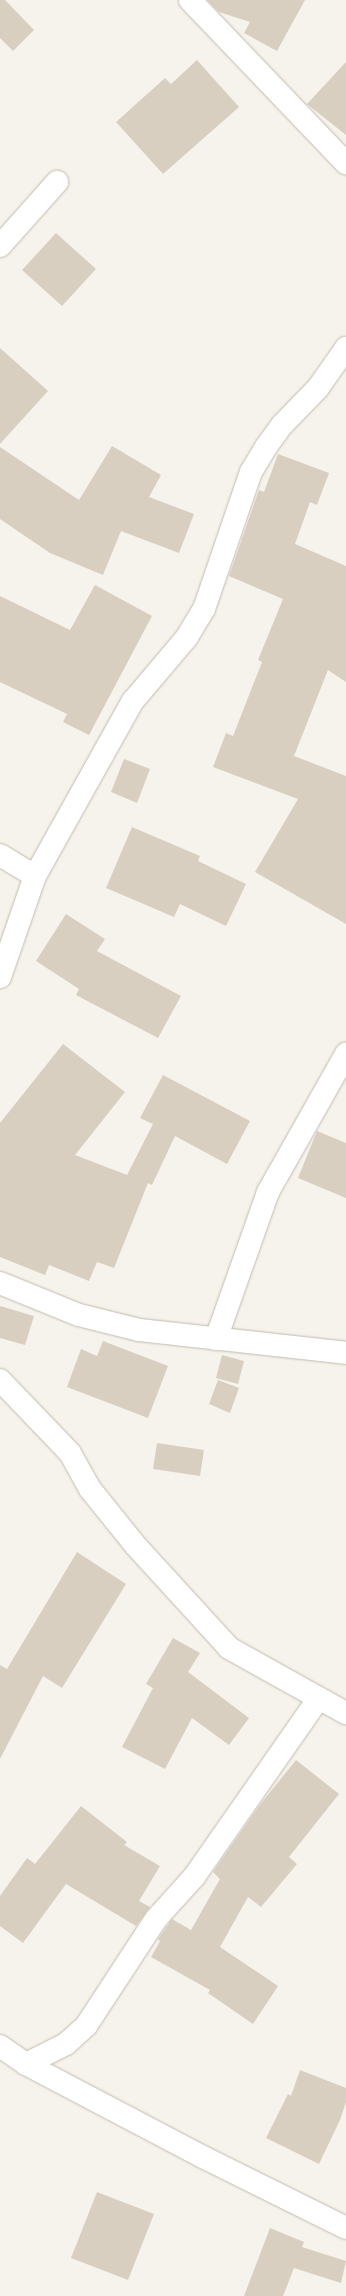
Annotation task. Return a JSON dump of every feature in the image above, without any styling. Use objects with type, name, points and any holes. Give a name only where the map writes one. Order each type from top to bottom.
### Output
[{"type":"street","points":[[190,0],[346,163]]},
{"type":"street","points":[[0,246],[57,182]]},
{"type":"street","points":[[0,977],[35,876],[133,701],[187,637],[204,609],[255,466],[282,425],[318,388],[346,348]]},
{"type":"street","points":[[0,855],[35,876]]},
{"type":"street","points":[[216,1339],[268,1192],[346,1054]]},
{"type":"street","points":[[0,1283],[79,1315],[131,1328],[346,1354]]},
{"type":"street","points":[[0,1380],[70,1453],[90,1489],[136,1546],[229,1648],[346,1713]]},
{"type":"street","points":[[26,2064],[66,2044],[86,2026],[156,1918],[194,1877],[320,1698]]},
{"type":"street","points":[[0,2046],[26,2064],[205,2158],[346,2228]]},
{"type":"building","points":[[0,0],[5,0],[34,30],[13,51],[0,38]]},
{"type":"building","points":[[207,0],[305,0],[277,51],[244,33],[250,22],[219,12]]},
{"type":"building","points":[[197,60],[239,107],[163,174],[116,122],[165,78],[171,84]]},
{"type":"building","points":[[346,62],[346,135],[307,104]]},
{"type":"building","points":[[56,233],[96,269],[62,306],[22,270]]},
{"type":"building","points":[[0,348],[48,391],[0,444]]},
{"type":"building","points":[[112,446],[161,475],[149,497],[194,514],[179,553],[121,531],[103,575],[50,553],[0,519],[0,447],[79,500]]},
{"type":"building","points":[[278,454],[329,473],[317,505],[310,502],[295,544],[346,566],[346,682],[328,670],[294,756],[346,776],[346,924],[255,872],[298,799],[213,767],[226,733],[233,736],[262,662],[258,660],[283,599],[229,576],[259,490],[264,492]]},
{"type":"building","points":[[95,585],[152,616],[89,735],[63,722],[67,714],[0,682],[0,596],[70,630]]},
{"type":"building","points":[[124,759],[150,769],[137,803],[111,792]]},
{"type":"building","points":[[132,827],[200,856],[198,861],[246,884],[226,926],[180,904],[174,917],[106,888]]},
{"type":"building","points":[[66,914],[105,939],[97,951],[181,996],[158,1038],[76,995],[79,989],[36,961]]},
{"type":"building","points":[[63,1044],[125,1092],[75,1155],[127,1175],[153,1124],[140,1118],[163,1075],[250,1121],[227,1164],[175,1136],[152,1185],[148,1183],[114,1268],[97,1262],[89,1281],[49,1265],[45,1275],[0,1257],[0,1123]]},
{"type":"building","points":[[317,1131],[346,1143],[346,1198],[298,1178]]},
{"type":"building","points":[[0,1306],[34,1316],[25,1345],[0,1338]]},
{"type":"building","points":[[103,1341],[168,1366],[148,1418],[67,1387],[81,1349],[97,1356]]},
{"type":"building","points":[[222,1355],[244,1361],[238,1384],[216,1378]]},
{"type":"building","points":[[218,1380],[239,1388],[230,1413],[209,1404]]},
{"type":"building","points":[[157,1443],[204,1450],[200,1476],[153,1469]]},
{"type":"building","points":[[77,1552],[126,1584],[62,1688],[43,1676],[0,1759],[0,1665],[7,1669]]},
{"type":"building","points":[[173,1638],[200,1653],[188,1672],[249,1718],[229,1745],[192,1718],[165,1769],[122,1747],[153,1688],[146,1684]]},
{"type":"building","points":[[296,1760],[339,1794],[289,1857],[297,1864],[261,1907],[248,1897],[220,1947],[278,1986],[253,2024],[208,1993],[210,1990],[151,1957],[160,1941],[158,1939],[172,1919],[191,1930],[220,1879],[213,1872],[259,1806]]},
{"type":"building","points":[[81,1806],[127,1842],[124,1845],[160,1866],[139,1901],[150,1907],[136,1926],[66,1884],[23,1943],[0,1926],[0,1896],[27,1858],[35,1864]]},
{"type":"building","points":[[300,2070],[346,2088],[346,2102],[340,2120],[319,2164],[266,2138],[288,2094],[291,2096]]},
{"type":"building","points":[[97,2192],[154,2214],[128,2280],[71,2258]]},
{"type":"building","points":[[270,2228],[304,2242],[302,2247],[346,2261],[341,2283],[294,2268],[283,2296],[244,2296]]}]
